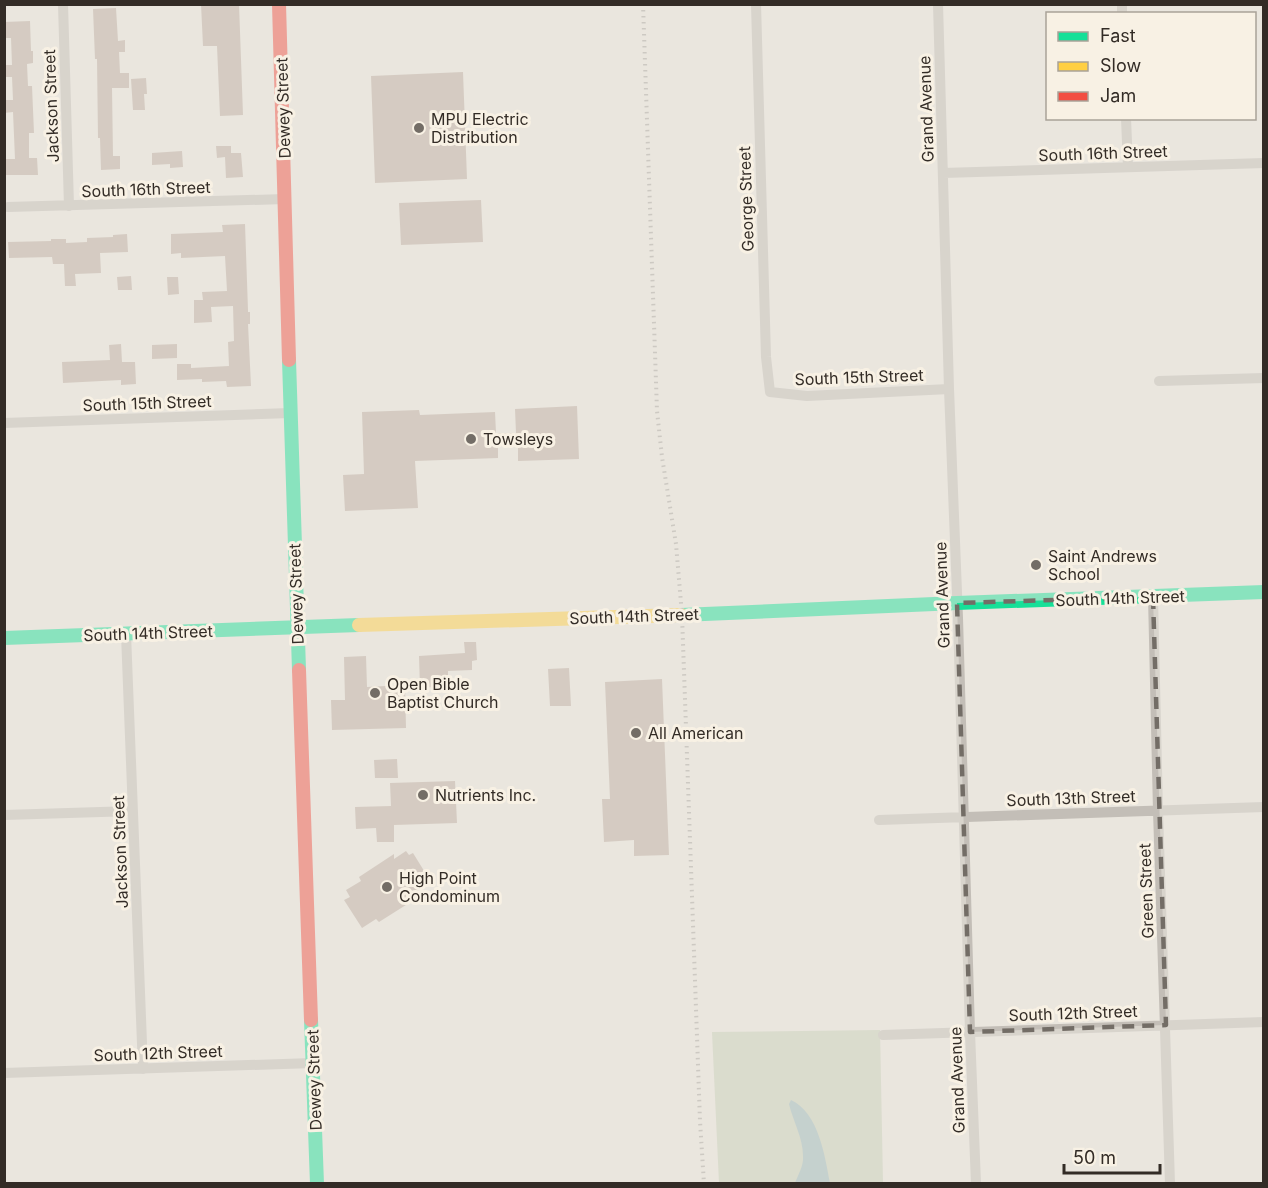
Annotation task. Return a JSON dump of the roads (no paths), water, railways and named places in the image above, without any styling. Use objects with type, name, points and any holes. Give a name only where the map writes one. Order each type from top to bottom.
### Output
[{"type":"street","name":"Jackson Street","points":[[63,4],[69,206]]},
{"type":"street","name":"Dewey Street","points":[[279,4],[290,413],[317,1184]]},
{"type":"street","name":"George Street","points":[[756,4],[766,357],[770,392]]},
{"type":"street","name":"Grand Avenue","points":[[938,4],[976,1184]]},
{"type":"street","points":[[1126,120],[1128,167]]},
{"type":"street","name":"South 16th Street","points":[[943,173],[1263,163]]},
{"type":"street","name":"South 16th Street","points":[[8,207],[285,199]]},
{"type":"street","points":[[1159,381],[1263,378]]},
{"type":"street","name":"South 15th Street","points":[[770,392],[807,396],[949,389]]},
{"type":"street","name":"South 15th Street","points":[[4,423],[290,413]]},
{"type":"street","name":"South 14th Street","points":[[4,638],[670,616],[1263,592]]},
{"type":"street","name":"Green Street","points":[[1153,597],[1170,1184]]},
{"type":"street","name":"Jackson Street","points":[[126,634],[143,1069]]},
{"type":"street","name":"South 13th Street","points":[[879,820],[1263,807]]},
{"type":"street","points":[[4,815],[133,811]]},
{"type":"street","name":"South 12th Street","points":[[883,1035],[1263,1022]]},
{"type":"street","name":"South 12th Street","points":[[4,1072],[313,1063]]},
{"type":"water","points":[[791,1100],[801,1106],[814,1125],[823,1149],[830,1183],[795,1183],[802,1166],[803,1149],[789,1104]]},
{"type":"railway","points":[[643,4],[657,411],[676,544],[682,615],[704,1184]]},
{"type":"place","name":"MPU Electric Distribution","points":[[419,128]]},
{"type":"place","name":"Towsleys","points":[[471,439]]},
{"type":"place","name":"Saint Andrews School","points":[[1036,565]]},
{"type":"place","name":"Open Bible Baptist Church","points":[[375,693]]},
{"type":"place","name":"All American","points":[[636,733]]},
{"type":"place","name":"Nutrients Inc.","points":[[423,795]]},
{"type":"place","name":"High Point Condominum","points":[[387,887]]}]
